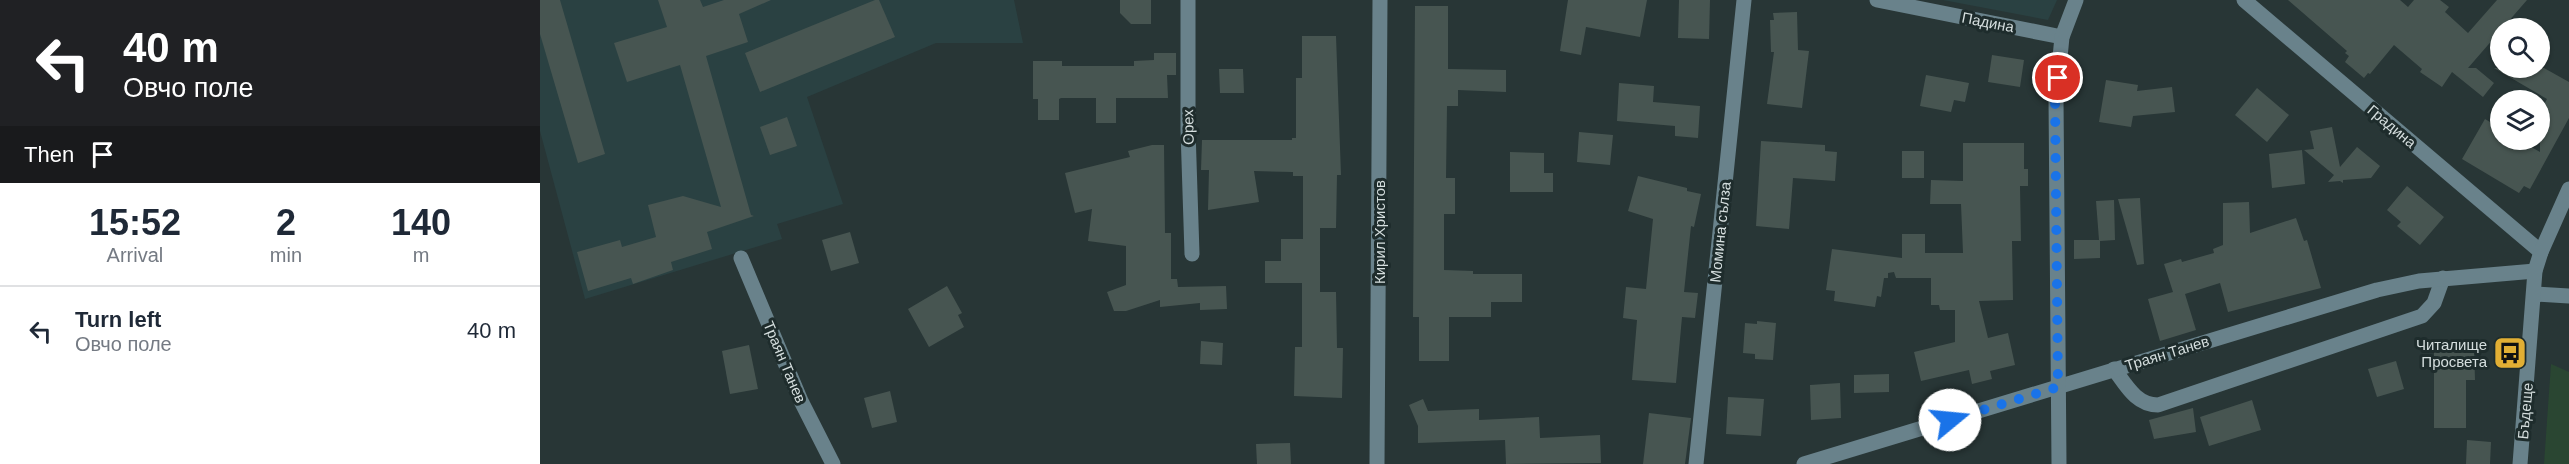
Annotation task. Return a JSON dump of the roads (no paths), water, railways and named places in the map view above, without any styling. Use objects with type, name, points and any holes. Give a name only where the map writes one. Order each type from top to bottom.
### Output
[{"type":"street","name":"Орех","points":[[1188,0],[1188,130],[1192,254]]},
{"type":"street","name":"Кирил Христов","points":[[1377,464],[1380,0]]},
{"type":"street","name":"Момина сълза","points":[[1696,464],[1744,0]]},
{"type":"street","name":"Падина","points":[[1877,0],[2062,38]]},
{"type":"street","points":[[2059,464],[2055,98],[2062,38],[2076,0]]},
{"type":"street","name":"Градина","points":[[2244,0],[2541,252]]},
{"type":"street","points":[[2541,252],[2569,189]]},
{"type":"street","name":"Бъдеще","points":[[2520,464],[2535,271],[2541,252]]},
{"type":"street","name":"Траян Танев","points":[[741,258],[801,401],[833,464]]},
{"type":"street","name":"Траян Танев","points":[[1804,464],[2377,290],[2419,280],[2535,271]]},
{"type":"street","points":[[2114,369],[2140,401],[2158,405],[2422,316],[2434,303],[2443,278]]},
{"type":"street","points":[[2534,294],[2569,296]]},
{"type":"place","name":"Читалище Просвета","points":[[2510,353]]}]
